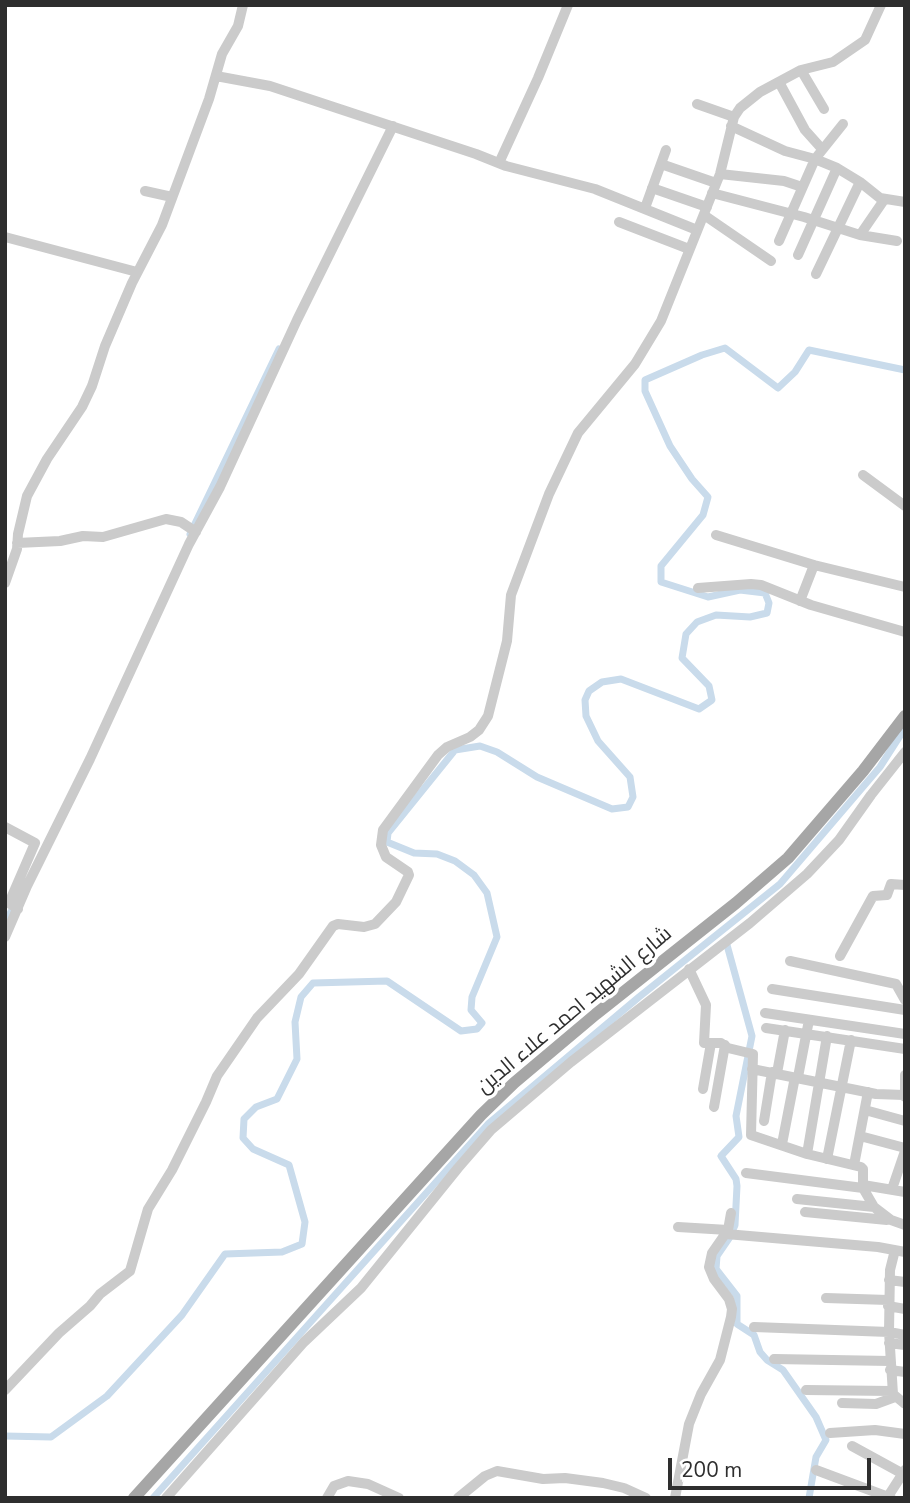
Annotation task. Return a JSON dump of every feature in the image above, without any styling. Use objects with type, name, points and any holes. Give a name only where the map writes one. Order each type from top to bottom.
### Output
[{"type":"main road","name":"شارع الشهيد احمد علاء الدين","points":[[134,1498],[481,1115],[514,1083],[596,1014],[736,903],[788,858],[863,771],[905,716]]},
{"type":"street","points":[[5,583],[27,496],[86,398],[137,272],[158,235],[222,54],[238,26],[243,5]]},
{"type":"street","points":[[499,163],[568,5]]},
{"type":"street","points":[[5,1390],[100,1294],[130,1271],[148,1209],[172,1170],[217,1076],[257,1018],[299,974],[333,926],[338,924],[364,927],[375,924],[396,902],[409,875],[386,857],[381,845],[383,830],[443,750],[470,737],[484,723],[507,641],[514,584],[549,494],[582,426],[621,383],[647,345],[676,287],[716,184],[733,121],[748,100],[801,70],[832,62],[865,40],[881,5]]},
{"type":"street","points":[[801,70],[824,108]]},
{"type":"street","points":[[216,76],[270,86],[499,163],[595,190],[696,230]]},
{"type":"street","points":[[779,82],[805,130],[822,149]]},
{"type":"street","points":[[697,104],[785,151],[837,168],[884,200],[905,202]]},
{"type":"street","points":[[779,241],[815,159],[843,124]]},
{"type":"street","points":[[5,936],[15,907],[90,759],[193,530],[393,126]]},
{"type":"street","points":[[645,208],[666,150]]},
{"type":"street","points":[[662,164],[838,229],[897,242]]},
{"type":"street","points":[[798,255],[837,168]]},
{"type":"street","points":[[716,184],[784,181],[802,187]]},
{"type":"street","points":[[816,274],[860,182]]},
{"type":"street","points":[[652,188],[705,211],[771,261]]},
{"type":"street","points":[[145,191],[172,197]]},
{"type":"street","points":[[860,235],[884,200]]},
{"type":"street","points":[[619,222],[690,249]]},
{"type":"street","points":[[5,237],[137,272]]},
{"type":"street","points":[[863,475],[905,506]]},
{"type":"street","points":[[17,543],[60,541],[83,536],[97,538],[166,519],[173,519],[193,530]]},
{"type":"street","points":[[716,535],[814,565],[905,587]]},
{"type":"street","points":[[800,601],[814,565]]},
{"type":"street","points":[[698,587],[761,585],[800,601],[905,632]]},
{"type":"street","points":[[166,1498],[304,1342],[367,1281],[491,1130],[571,1062],[750,923],[807,874],[839,840],[905,752]]},
{"type":"street","points":[[5,827],[36,844],[9,903],[15,907]]},
{"type":"street","points":[[840,956],[873,896],[887,895],[890,884],[905,885]]},
{"type":"street","points":[[790,961],[896,984],[905,1000]]},
{"type":"street","points":[[689,969],[706,1005],[704,1042],[721,1043],[749,1051],[753,1055],[750,1133],[807,1154],[863,1169],[863,1187],[874,1207],[891,1220]]},
{"type":"street","points":[[772,989],[905,1010]]},
{"type":"street","points":[[765,1013],[905,1034]]},
{"type":"street","points":[[782,1144],[809,1020]]},
{"type":"street","points":[[766,1028],[905,1049]]},
{"type":"street","points":[[764,1121],[785,1030]]},
{"type":"street","points":[[807,1154],[827,1037]]},
{"type":"street","points":[[827,1158],[851,1040]]},
{"type":"street","points":[[704,1089],[710,1043]]},
{"type":"street","points":[[713,1107],[725,1045]]},
{"type":"street","points":[[752,1069],[868,1092],[904,1096],[905,1075]]},
{"type":"street","points":[[853,1165],[868,1092]]},
{"type":"street","points":[[865,1110],[905,1121]]},
{"type":"street","points":[[859,1136],[905,1150],[902,1167],[892,1189]]},
{"type":"street","points":[[746,1173],[905,1192]]},
{"type":"street","points":[[797,1199],[874,1207]]},
{"type":"street","points":[[805,1212],[891,1220],[905,1225]]},
{"type":"street","points":[[675,1498],[689,1424],[701,1394],[720,1360],[731,1317],[729,1299],[714,1279],[709,1267],[712,1253],[727,1232],[731,1213]]},
{"type":"street","points":[[678,1227],[900,1251]]},
{"type":"street","points":[[893,1394],[889,1280],[890,1263],[900,1251]]},
{"type":"street","points":[[889,1280],[905,1282]]},
{"type":"street","points":[[826,1298],[888,1303],[905,1308]]},
{"type":"street","points":[[754,1327],[889,1338],[905,1335]]},
{"type":"street","points":[[889,1338],[905,1345]]},
{"type":"street","points":[[774,1359],[890,1366],[905,1372]]},
{"type":"street","points":[[806,1390],[893,1394],[905,1404]]},
{"type":"street","points":[[842,1403],[876,1405],[893,1394]]},
{"type":"street","points":[[830,1433],[875,1430],[905,1434]]},
{"type":"street","points":[[816,1470],[889,1497],[904,1473],[852,1446]]},
{"type":"street","points":[[458,1498],[485,1476],[497,1471],[543,1479],[565,1478],[603,1483],[624,1488],[646,1498]]},
{"type":"street","points":[[327,1498],[334,1486],[348,1481],[368,1484],[399,1498]]},
{"type":"waterway","points":[[5,1436],[51,1437],[107,1396],[182,1315],[225,1254],[282,1252],[302,1244],[305,1222],[289,1165],[253,1149],[243,1138],[244,1119],[256,1107],[277,1099],[297,1059],[295,1022],[301,997],[313,983],[387,981],[461,1031],[477,1029],[482,1023],[471,1010],[472,997],[497,937],[487,893],[474,875],[455,861],[437,854],[414,853],[387,842],[388,833],[455,750],[480,746],[497,752],[537,777],[612,809],[628,807],[633,797],[630,777],[598,741],[586,716],[585,700],[589,691],[602,682],[621,679],[699,709],[712,700],[709,686],[682,658],[686,634],[697,622],[716,615],[750,617],[767,613],[769,603],[765,593],[740,590],[708,597],[661,582],[661,566],[703,515],[708,497],[670,446],[645,391],[645,380],[725,348],[778,388],[795,372],[809,350],[905,370]]},
{"type":"waterway","points":[[190,534],[279,349]]},
{"type":"waterway","points":[[153,1498],[488,1124],[639,997],[780,884],[880,767],[905,728]]},
{"type":"waterway","points":[[5,923],[13,908]]},
{"type":"waterway","points":[[727,945],[752,1036],[736,1116],[739,1137],[721,1156],[736,1179],[735,1225],[732,1232]]},
{"type":"waterway","points":[[730,1237],[717,1256],[716,1269],[737,1296],[737,1324],[754,1335],[760,1352],[783,1370],[816,1417],[826,1440],[816,1457],[809,1498]]}]
